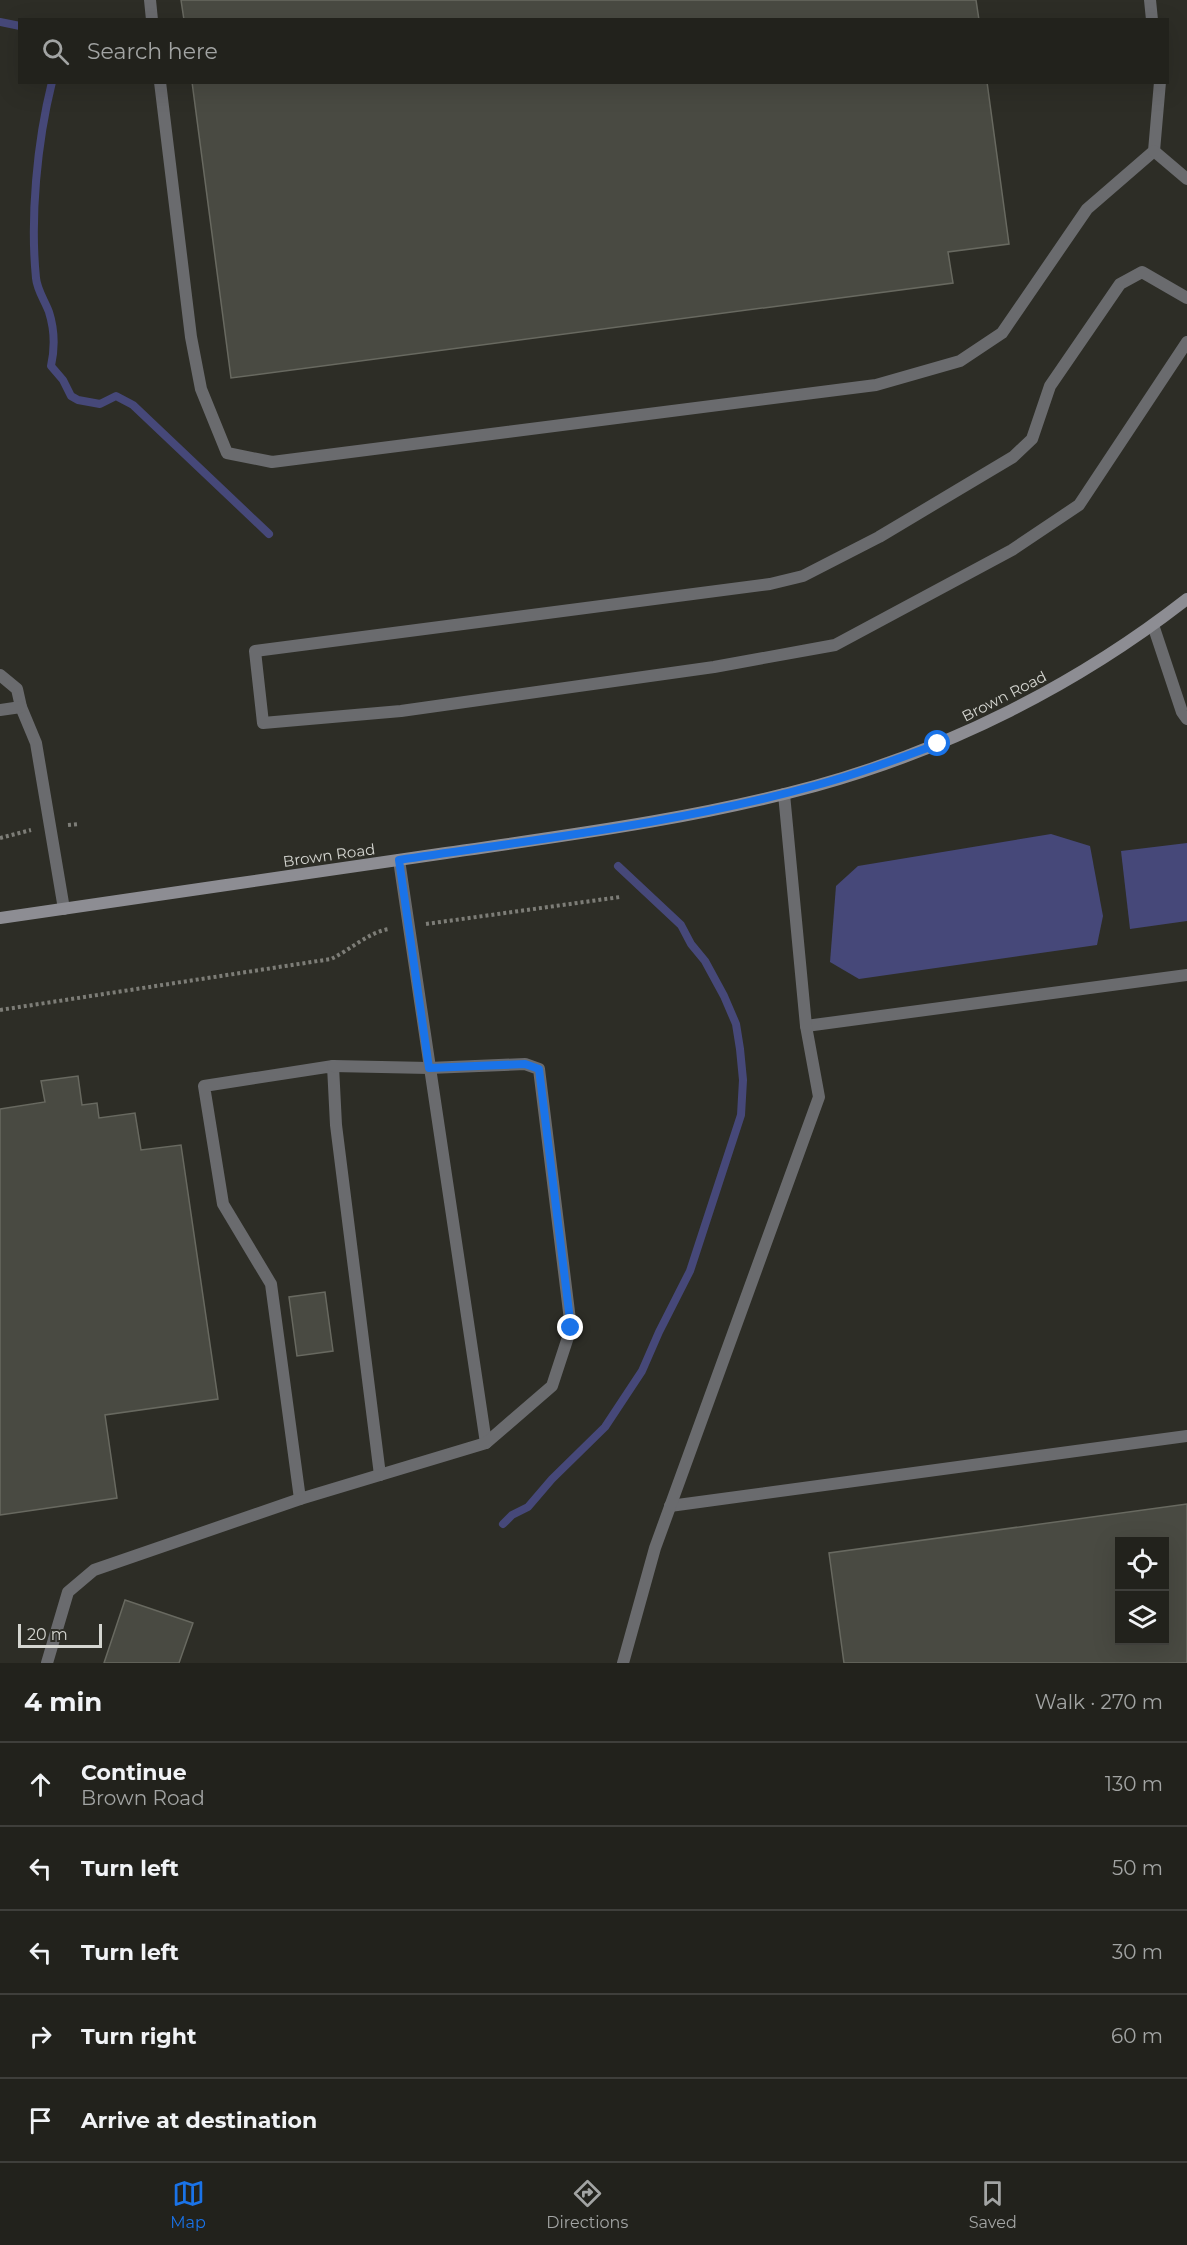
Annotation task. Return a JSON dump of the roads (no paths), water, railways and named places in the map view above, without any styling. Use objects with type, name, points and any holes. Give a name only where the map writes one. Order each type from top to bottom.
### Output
[{"type":"main road","name":"Brown Road","points":[[0,918],[683,816],[784,794],[881,765],[964,732],[1062,683],[1118,649],[1187,599]]},
{"type":"lane","points":[[150,0],[152,18]]},
{"type":"lane","points":[[1150,0],[1152,18]]},
{"type":"lane","points":[[160,84],[191,337],[201,389],[228,453],[272,462],[876,385],[960,361],[1002,333],[1087,209],[1155,151],[1160,84]]},
{"type":"lane","points":[[1155,151],[1187,179]]},
{"type":"lane","points":[[1187,298],[1142,272],[1120,284],[1050,386],[1032,439],[1013,457],[879,537],[803,576],[770,584],[255,651],[263,723],[437,706],[714,667],[836,645],[1012,550],[1079,505],[1187,342]]},
{"type":"lane","points":[[1153,625],[1182,712],[1187,719]]},
{"type":"lane","points":[[0,675],[17,690],[21,707],[36,743],[64,909]]},
{"type":"lane","points":[[0,710],[21,707]]},
{"type":"lane","points":[[623,1663],[655,1548],[819,1097],[806,1026],[784,794]]},
{"type":"lane","points":[[399,860],[486,1443]]},
{"type":"lane","points":[[806,1026],[1187,975]]},
{"type":"lane","points":[[47,1663],[68,1592],[94,1570],[300,1498],[486,1443],[552,1386],[571,1328],[539,1069],[525,1064],[429,1068],[333,1066],[204,1086],[223,1204],[271,1284],[300,1498]]},
{"type":"lane","points":[[333,1066],[336,1125],[380,1475]]},
{"type":"lane","points":[[670,1506],[1187,1436]]},
{"type":"water","points":[[1051,834],[1090,846],[1103,916],[1097,945],[859,979],[830,962],[836,886],[858,866]]},
{"type":"water","points":[[1187,843],[1187,921],[1130,929],[1121,851]]},
{"type":"waterway","points":[[0,22],[18,26]]},
{"type":"waterway","points":[[52,84],[42,130],[34,205],[34,255],[37,282],[49,312],[53,333],[51,366],[63,380],[71,396],[78,400],[100,404],[116,396],[133,405],[269,534]]},
{"type":"waterway","points":[[503,1524],[512,1515],[528,1507],[552,1479],[605,1427],[642,1371],[690,1271],[741,1115],[743,1080],[740,1049],[736,1024],[724,996],[705,961],[691,944],[681,925],[618,866]]}]
